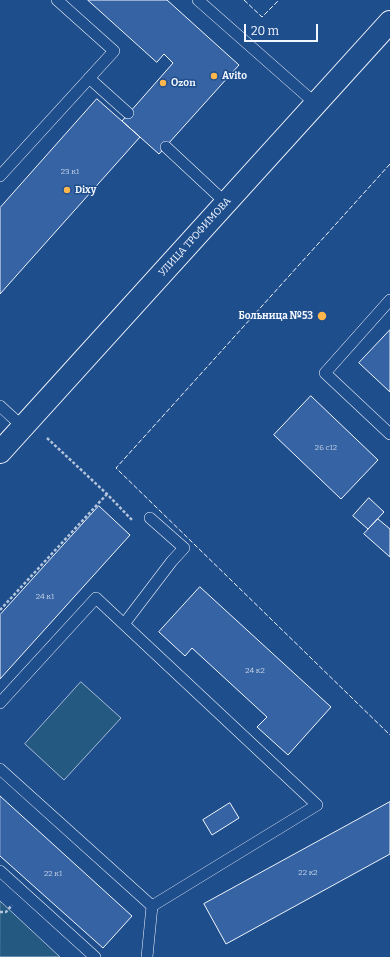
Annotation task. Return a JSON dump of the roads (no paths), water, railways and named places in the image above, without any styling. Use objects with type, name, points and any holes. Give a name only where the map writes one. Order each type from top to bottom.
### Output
[{"type":"main road","name":"УЛИЦА ТРОФИМОВА","points":[[0,452],[390,22]]},
{"type":"lane","points":[[0,176],[114,51],[57,0]]},
{"type":"lane","points":[[198,0],[316,104]]},
{"type":"lane","points":[[89,78],[128,113]]},
{"type":"lane","points":[[166,147],[226,203]]},
{"type":"lane","points":[[390,300],[325,373],[390,434]]},
{"type":"lane","points":[[0,406],[23,427]]},
{"type":"lane","points":[[124,624],[172,561],[184,548],[150,518]]},
{"type":"lane","points":[[0,703],[96,598],[317,805],[152,906]]},
{"type":"lane","points":[[0,769],[152,906]]},
{"type":"lane","points":[[0,871],[95,957]]},
{"type":"lane","points":[[147,957],[152,906]]},
{"type":"place","name":"Avito","points":[[214,76]]},
{"type":"place","name":"Ozon","points":[[163,83]]},
{"type":"place","name":"Dixy","points":[[67,190]]},
{"type":"place","name":"Больница №53","points":[[322,316]]}]
